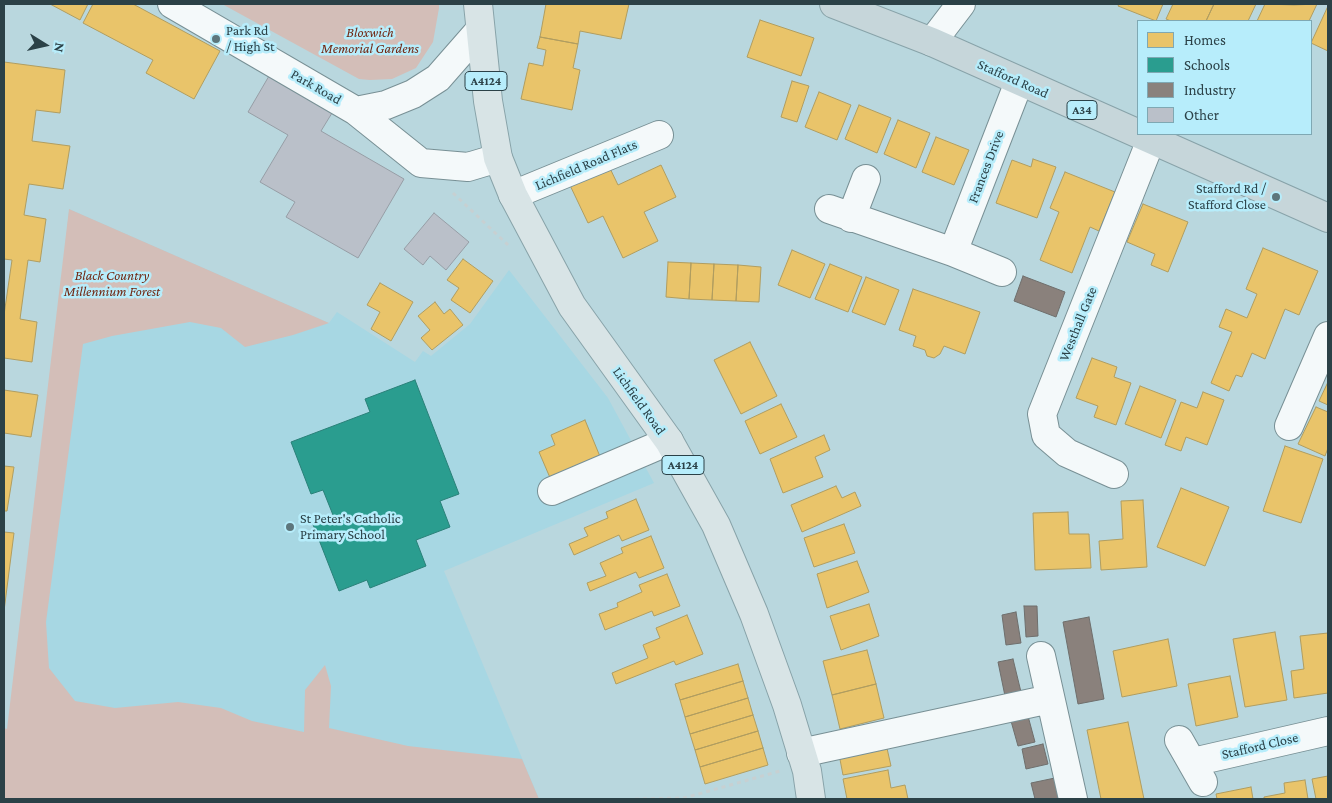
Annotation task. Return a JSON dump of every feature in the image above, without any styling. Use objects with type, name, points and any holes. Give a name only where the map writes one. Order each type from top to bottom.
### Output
[{"type":"highway","name":"Stafford Road","points":[[834,4],[932,42],[1137,134]]},
{"type":"highway","name":"Stafford Road","points":[[1140,135],[1328,218]]},
{"type":"main road","name":"Lichfield Road","points":[[479,17],[498,158],[513,195],[582,323],[669,441],[716,525],[754,614],[788,705],[803,758],[811,799]]},
{"type":"street","name":"Park Road","points":[[172,4],[356,110],[421,163],[468,167],[498,158]]},
{"type":"street","points":[[932,42],[961,4]]},
{"type":"street","name":"Park Road","points":[[356,110],[386,105],[404,98],[438,78],[479,17]]},
{"type":"street","name":"Frances Drive","points":[[954,252],[1019,82]]},
{"type":"street","name":"Lichfield Road Flats","points":[[513,195],[659,135]]},
{"type":"street","name":"Westhall Gate","points":[[1114,474],[1067,453],[1046,436],[1042,414],[1151,140]]},
{"type":"street","points":[[866,179],[840,214],[954,252],[1002,272]]},
{"type":"street","points":[[1288,426],[1328,338]]},
{"type":"street","points":[[552,491],[669,441]]},
{"type":"street","points":[[1041,656],[1073,799]]},
{"type":"street","points":[[803,758],[1050,699]]},
{"type":"street","name":"Stafford Close","points":[[1191,761],[1328,730]]},
{"type":"path","points":[[450,190],[514,252]]},
{"type":"path","points":[[635,799],[684,798],[803,758]]},
{"type":"shaded area","name":"St Peter's Catholic Primary School","points":[[69,209],[329,323],[337,312],[415,362],[423,351],[431,356],[470,324],[509,270],[608,398],[654,483],[444,571],[539,799],[24,731]]},
{"type":"green space","name":"Bloxwich Memorial Gardens","points":[[222,4],[439,4],[439,8],[433,42],[416,68],[392,79],[370,80],[359,79]]},
{"type":"green space","name":"Black Country Millennium Forest","points":[[69,209],[329,323],[293,335],[245,347],[221,328],[190,322],[112,336],[83,344],[46,622],[49,668],[75,701],[115,708],[178,702],[221,708],[252,721],[304,732],[305,690],[325,665],[331,686],[329,728],[408,746],[522,759],[539,799],[4,799],[4,728],[7,729]]},
{"type":"building: Homes","points":[[50,4],[88,4],[80,20]]},
{"type":"building: Homes","points":[[93,4],[133,4],[220,51],[194,99],[146,73],[153,60],[83,23]]},
{"type":"building: Homes","points":[[546,4],[629,4],[621,39],[580,31],[578,44],[540,37]]},
{"type":"building: Homes","points":[[1119,4],[1163,4],[1156,20],[1118,6]]},
{"type":"building: Homes","points":[[1173,4],[1214,4],[1206,20],[1166,19]]},
{"type":"building: Homes","points":[[1214,4],[1256,4],[1248,20],[1206,20]]},
{"type":"building: Homes","points":[[1265,4],[1317,4],[1309,20],[1257,20]]},
{"type":"building: Homes","points":[[1328,6],[1328,51],[1312,43]]},
{"type":"building: Homes","points":[[760,20],[814,38],[801,76],[747,57]]},
{"type":"building: Homes","points":[[540,37],[578,44],[573,68],[580,70],[572,110],[521,99],[529,63],[543,66],[546,50],[537,48]]},
{"type":"building: Homes","points":[[4,62],[65,70],[60,113],[36,110],[32,141],[70,146],[63,189],[29,184],[24,215],[46,219],[40,262],[28,260],[20,319],[37,322],[32,362],[4,358],[4,315],[12,260],[4,259]]},
{"type":"building: Homes","points":[[792,81],[809,86],[797,122],[781,117]]},
{"type":"building: Homes","points":[[819,92],[851,105],[837,140],[805,127]]},
{"type":"building: Homes","points":[[859,105],[891,118],[877,153],[845,139]]},
{"type":"building: Homes","points":[[898,120],[930,133],[916,168],[884,154]]},
{"type":"building: Homes","points":[[936,137],[969,150],[954,185],[922,172]]},
{"type":"building: Homes","points":[[1033,159],[1056,167],[1037,218],[996,203],[1012,160],[1031,167]]},
{"type":"building: Homes","points":[[606,160],[618,185],[661,165],[676,197],[644,212],[658,241],[623,258],[603,216],[588,223],[567,179]]},
{"type":"building: Homes","points":[[1065,172],[1115,192],[1099,231],[1090,227],[1072,273],[1040,260],[1059,212],[1050,208]]},
{"type":"building: Homes","points":[[1143,204],[1188,222],[1168,272],[1151,265],[1155,254],[1127,242]]},
{"type":"building: Homes","points":[[1263,248],[1318,271],[1299,315],[1285,309],[1265,359],[1252,353],[1242,377],[1236,375],[1229,391],[1211,383],[1232,332],[1219,327],[1226,309],[1247,318],[1257,294],[1246,289]]},
{"type":"building: Homes","points":[[792,250],[825,264],[810,298],[778,285]]},
{"type":"building: Homes","points":[[463,259],[493,281],[470,313],[451,300],[459,288],[447,280]]},
{"type":"building: Homes","points":[[668,262],[691,263],[689,299],[666,297]]},
{"type":"building: Homes","points":[[691,263],[714,264],[712,300],[689,299]]},
{"type":"building: Homes","points":[[714,264],[738,265],[736,301],[712,300]]},
{"type":"building: Homes","points":[[830,264],[862,277],[848,312],[815,299]]},
{"type":"building: Homes","points":[[738,265],[761,267],[759,302],[736,301]]},
{"type":"building: Homes","points":[[866,277],[899,290],[885,325],[852,312]]},
{"type":"building: Homes","points":[[380,283],[413,302],[391,341],[371,329],[380,312],[367,305]]},
{"type":"building: Homes","points":[[913,289],[980,312],[965,354],[944,346],[940,354],[934,358],[927,356],[925,350],[913,346],[916,336],[899,330]]},
{"type":"building: Homes","points":[[435,302],[444,314],[450,309],[463,325],[432,350],[421,338],[430,330],[418,316]]},
{"type":"building: Homes","points":[[750,342],[777,396],[741,414],[714,360]]},
{"type":"building: Homes","points":[[1092,358],[1117,367],[1114,377],[1131,383],[1116,425],[1094,417],[1098,406],[1076,398]]},
{"type":"building: Homes","points":[[1328,382],[1328,405],[1319,401]]},
{"type":"building: Homes","points":[[1140,386],[1176,400],[1161,438],[1125,424]]},
{"type":"building: Homes","points":[[4,390],[38,395],[31,437],[4,433]]},
{"type":"building: Homes","points":[[1203,392],[1224,400],[1207,445],[1186,437],[1181,451],[1165,445],[1181,402],[1197,408]]},
{"type":"building: Homes","points":[[781,404],[797,437],[760,454],[745,421]]},
{"type":"building: Homes","points":[[1316,407],[1328,412],[1328,448],[1325,456],[1298,444]]},
{"type":"building: Homes","points":[[585,420],[601,459],[551,480],[539,452],[555,445],[551,435]]},
{"type":"building: Homes","points":[[824,435],[830,450],[815,457],[823,477],[783,493],[770,459]]},
{"type":"building: Homes","points":[[1285,446],[1323,459],[1301,523],[1263,511]]},
{"type":"building: Homes","points":[[4,466],[14,467],[7,511],[4,511]]},
{"type":"building: Homes","points":[[836,486],[842,498],[855,492],[861,506],[802,532],[791,505]]},
{"type":"building: Homes","points":[[1181,488],[1229,507],[1205,566],[1157,547]]},
{"type":"building: Homes","points":[[636,499],[649,530],[622,541],[619,535],[574,555],[569,544],[588,536],[584,528],[608,518],[606,512]]},
{"type":"building: Homes","points":[[1143,500],[1147,567],[1101,570],[1099,541],[1123,539],[1121,501]]},
{"type":"building: Homes","points":[[1068,512],[1069,534],[1089,534],[1091,568],[1035,570],[1033,513]]},
{"type":"building: Homes","points":[[844,524],[855,553],[814,567],[804,538]]},
{"type":"building: Homes","points":[[4,532],[14,533],[4,611]]},
{"type":"building: Homes","points":[[651,536],[664,568],[639,578],[636,572],[590,591],[587,583],[606,576],[600,563],[623,553],[621,548]]},
{"type":"building: Homes","points":[[857,561],[869,592],[827,608],[817,574]]},
{"type":"building: Homes","points":[[667,574],[680,606],[654,616],[652,611],[605,630],[599,614],[618,607],[617,603],[642,592],[639,585]]},
{"type":"building: Homes","points":[[869,604],[879,636],[841,650],[830,616]]},
{"type":"building: Homes","points":[[687,615],[703,654],[676,665],[674,661],[616,684],[612,673],[648,658],[643,645],[660,638],[656,628]]},
{"type":"building: Homes","points":[[1275,632],[1287,700],[1245,707],[1233,639]]},
{"type":"building: Homes","points":[[1328,633],[1328,693],[1294,698],[1291,671],[1304,669],[1300,636]]},
{"type":"building: Homes","points":[[1168,639],[1177,686],[1122,697],[1113,651]]},
{"type":"building: Homes","points":[[867,650],[876,684],[832,695],[823,661]]},
{"type":"building: Homes","points":[[738,664],[743,681],[680,700],[675,684]]},
{"type":"building: Homes","points":[[1230,676],[1238,717],[1196,726],[1188,684]]},
{"type":"building: Homes","points":[[743,681],[748,698],[685,717],[680,700]]},
{"type":"building: Homes","points":[[876,684],[884,718],[840,729],[832,695]]},
{"type":"building: Homes","points":[[748,698],[753,715],[690,734],[685,717]]},
{"type":"building: Homes","points":[[753,715],[758,731],[695,750],[690,734]]},
{"type":"building: Homes","points":[[1128,722],[1144,799],[1101,799],[1087,730]]},
{"type":"building: Homes","points":[[758,731],[763,748],[700,767],[695,750]]},
{"type":"building: Homes","points":[[884,735],[891,766],[843,775],[837,744]]},
{"type":"building: Homes","points":[[763,748],[768,765],[705,784],[700,767]]},
{"type":"building: Homes","points":[[888,770],[891,788],[905,785],[908,799],[847,799],[843,779]]},
{"type":"building: Homes","points":[[1328,776],[1328,799],[1316,799],[1312,779]]},
{"type":"building: Homes","points":[[1305,780],[1308,799],[1264,799],[1264,797],[1285,793],[1284,783]]},
{"type":"building: Homes","points":[[1251,787],[1253,799],[1217,799],[1216,794]]},
{"type":"building: Schools","points":[[415,380],[459,494],[440,501],[450,527],[416,540],[426,566],[370,588],[367,580],[339,591],[312,522],[333,515],[323,490],[311,494],[291,442],[370,412],[365,399]]},
{"type":"building: Industry","points":[[1023,276],[1065,292],[1056,317],[1014,301]]},
{"type":"building: Industry","points":[[1024,606],[1037,606],[1038,636],[1026,637]]},
{"type":"building: Industry","points":[[1016,612],[1021,643],[1006,645],[1002,615]]},
{"type":"building: Industry","points":[[1089,617],[1104,699],[1078,704],[1063,622]]},
{"type":"building: Industry","points":[[1013,659],[1021,692],[1005,696],[998,662]]},
{"type":"building: Industry","points":[[1028,716],[1035,742],[1018,746],[1011,721]]},
{"type":"building: Industry","points":[[1043,744],[1048,764],[1026,769],[1022,749]]},
{"type":"building: Industry","points":[[1055,778],[1060,799],[1035,799],[1031,783]]},
{"type":"building: Other","points":[[269,76],[332,113],[321,131],[404,179],[358,258],[286,217],[295,202],[260,182],[288,135],[248,112]]},
{"type":"building: Other","points":[[434,213],[469,242],[446,270],[430,256],[423,265],[404,249]]},
{"type":"place","name":"Park Rd / High St","points":[[216,39]]},
{"type":"place","name":"Stafford Rd / Stafford Close","points":[[1276,197]]},
{"type":"place","name":"St Peter's Catholic Primary School","points":[[290,527]]}]
